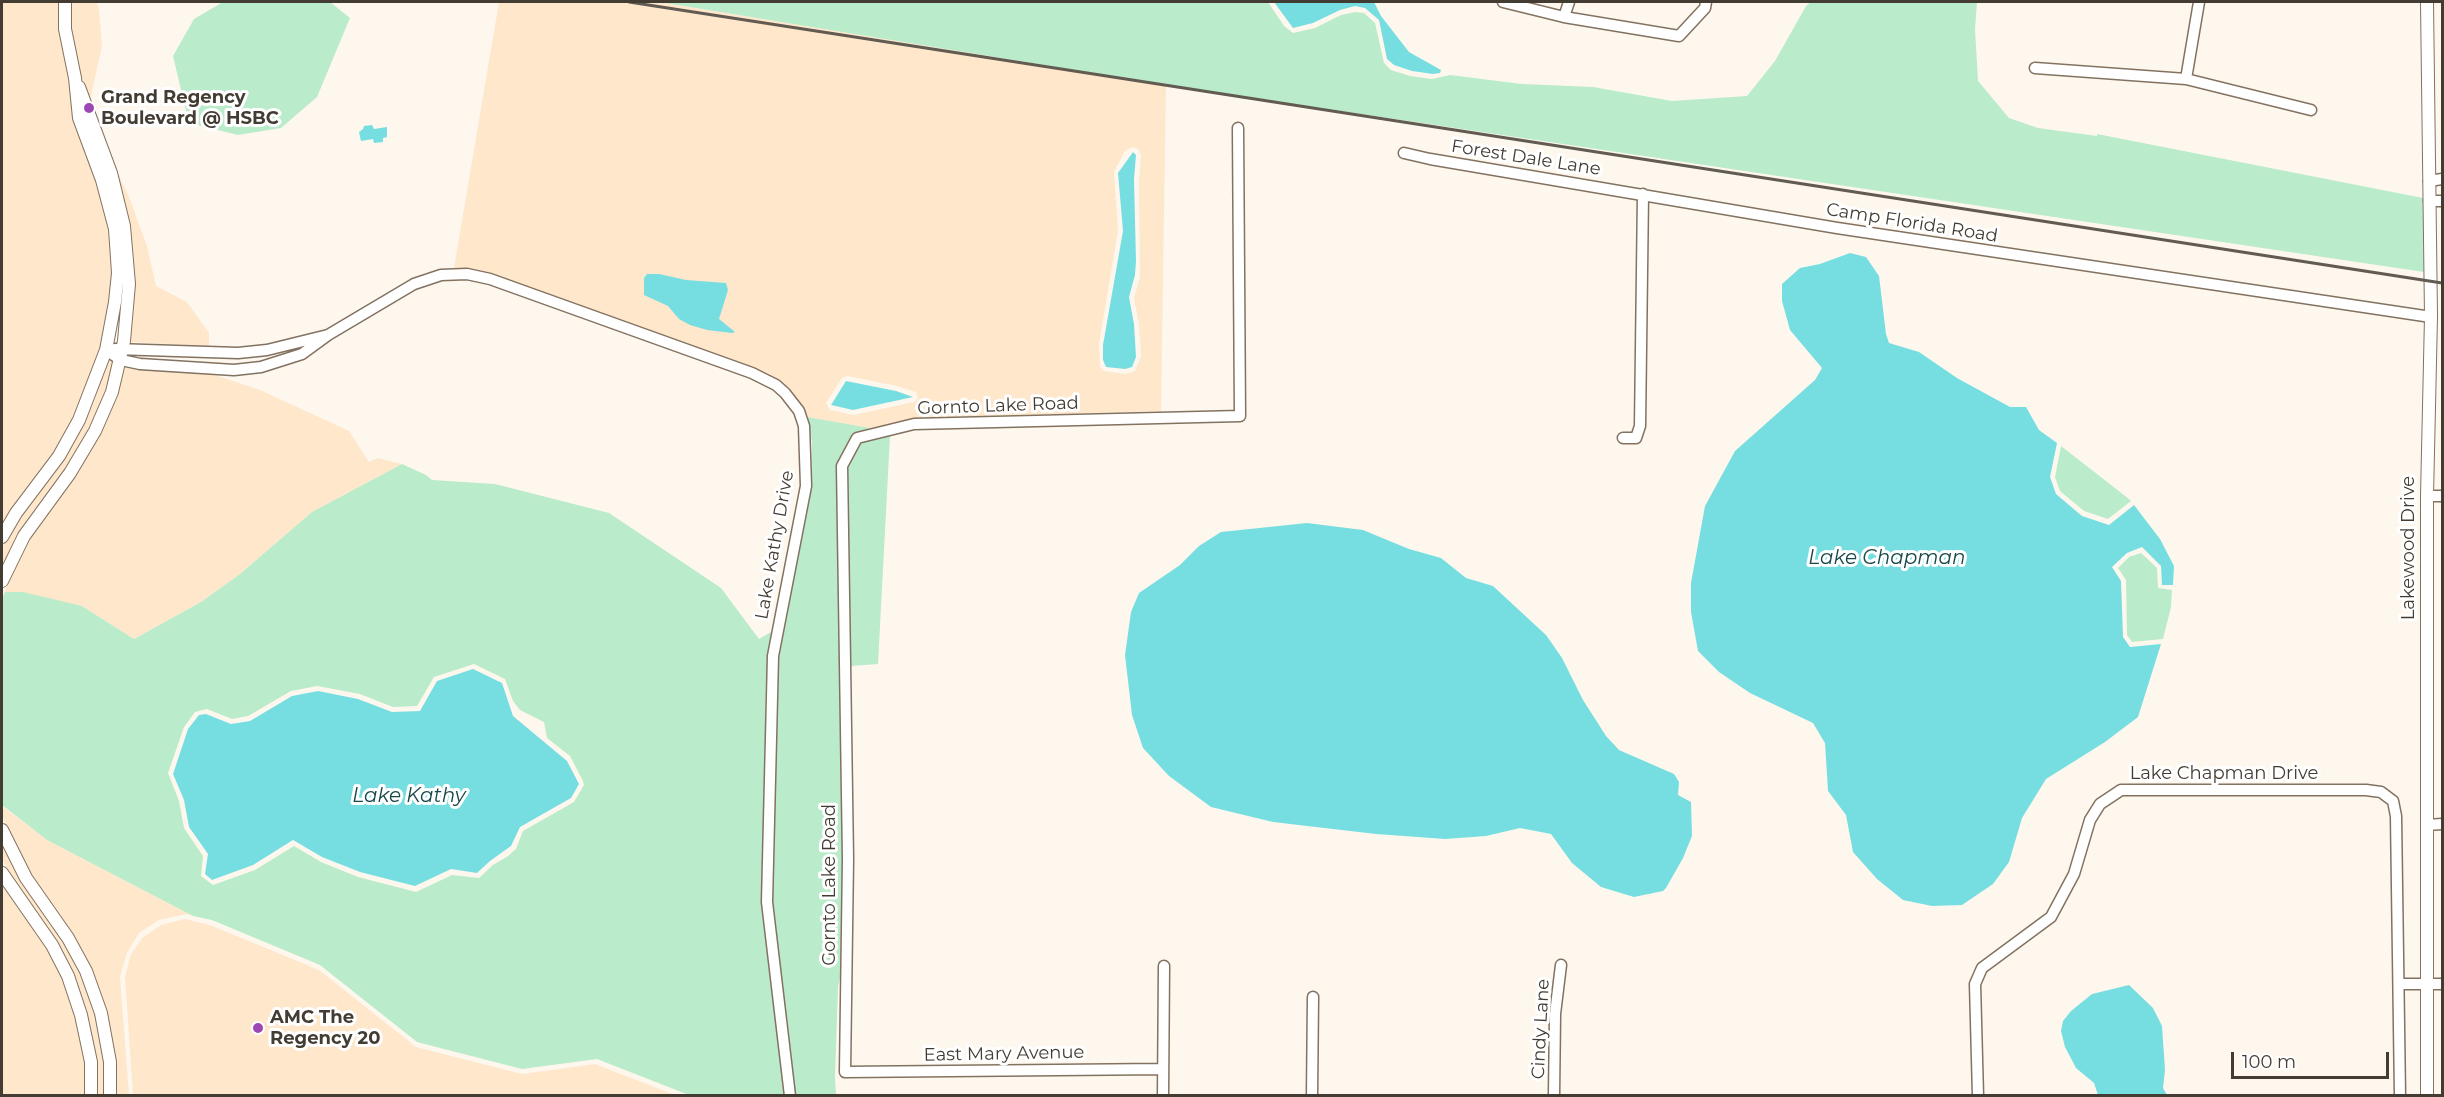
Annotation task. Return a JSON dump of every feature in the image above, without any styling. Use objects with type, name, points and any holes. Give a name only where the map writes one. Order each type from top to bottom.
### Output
[{"type":"street","points":[[2,537],[70,438],[87,404],[106,350],[117,284],[116,241],[102,180],[79,118],[75,78],[65,29],[65,2]]},
{"type":"street","points":[[1503,2],[1564,17],[1679,36],[1705,8],[1706,2]]},
{"type":"street","points":[[1564,17],[1569,2]]},
{"type":"street","points":[[2186,79],[2199,2]]},
{"type":"street","name":"Lakewood Drive","points":[[2427,2],[2430,317],[2427,496],[2427,1095]]},
{"type":"street","points":[[2036,68],[2186,79],[2311,110]]},
{"type":"street","points":[[2,581],[29,528],[70,473],[95,431],[112,393],[122,354],[129,284],[124,226],[111,173],[75,78]]},
{"type":"street","name":"Gornto Lake Road","points":[[845,1072],[848,859],[842,466],[857,438],[914,424],[1240,416],[1238,128]]},
{"type":"street","name":"Forest Dale Lane","points":[[1404,153],[1643,194]]},
{"type":"street","points":[[2429,181],[2442,179]]},
{"type":"street","points":[[1623,438],[1636,438],[1640,426],[1643,194]]},
{"type":"street","name":"Camp Florida Road","points":[[1643,194],[1848,230],[2430,317]]},
{"type":"street","points":[[2429,201],[2442,201]]},
{"type":"street","name":"Lake Kathy Drive","points":[[106,350],[152,365],[252,369],[290,359],[313,348],[328,335],[422,280],[451,274],[475,275],[766,379],[785,393],[799,411],[806,434],[806,486],[773,656],[767,863],[769,929],[790,1095]]},
{"type":"street","name":"Lake Kathy Drive","points":[[122,354],[246,352],[280,347],[328,335]]},
{"type":"street","points":[[2427,496],[2442,496]]},
{"type":"street","name":"Lake Chapman Drive","points":[[1978,1095],[1975,984],[1982,968],[2051,917],[2074,874],[2090,820],[2100,804],[2121,790],[2366,790],[2381,792],[2393,801],[2396,816],[2400,1095]]},
{"type":"street","points":[[2427,825],[2442,824]]},
{"type":"street","points":[[2,830],[26,878],[69,938],[86,971],[101,1013],[110,1062],[110,1095]]},
{"type":"street","points":[[2,873],[52,945],[68,976],[81,1015],[91,1062],[91,1095]]},
{"type":"street","name":"Cindy Lane","points":[[1554,1095],[1555,1014],[1561,965]]},
{"type":"street","points":[[1163,1095],[1164,966]]},
{"type":"street","points":[[68,976],[86,971]]},
{"type":"street","points":[[2399,984],[2442,984]]},
{"type":"street","points":[[1312,1095],[1313,996]]},
{"type":"street","name":"East Mary Avenue","points":[[845,1072],[1163,1069]]},
{"type":"shaded area","points":[[2,2],[60,2],[73,120],[96,182],[109,230],[113,273],[101,344],[75,417],[54,452],[2,527]]},
{"type":"shaded area","points":[[71,2],[97,2],[99,10],[102,46],[90,100],[80,76],[71,29]]},
{"type":"shaded area","points":[[499,2],[659,2],[1166,85],[1161,411],[914,418],[870,428],[809,418],[789,388],[768,373],[491,273],[475,269],[454,268]],"holes":[[[1132,147],[1138,149],[1141,155],[1139,179],[1140,277],[1134,298],[1139,324],[1141,356],[1135,371],[1125,374],[1104,371],[1100,367],[1099,344],[1118,231],[1114,172],[1125,151]],[[847,376],[897,386],[916,392],[918,398],[914,402],[854,415],[830,410],[826,403],[842,378]]]},
{"type":"shaded area","points":[[113,162],[147,246],[156,286],[187,302],[209,333],[209,346],[130,342],[134,303],[134,260],[127,212]]},
{"type":"shaded area","points":[[108,359],[115,363],[107,390],[90,428],[73,459],[29,517],[2,567],[2,547],[74,441],[92,407]]},
{"type":"shaded area","points":[[125,367],[212,374],[260,390],[349,431],[369,462],[378,458],[402,464],[312,512],[240,574],[201,602],[134,639],[82,606],[5,592],[2,599],[13,569],[29,539],[75,476],[100,434],[117,395]]},
{"type":"shaded area","points":[[2,806],[47,840],[193,916],[186,914],[159,920],[139,933],[127,953],[120,977],[129,1095],[115,1095],[106,1012],[10,836],[2,815]]},
{"type":"shaded area","points":[[2,844],[22,881],[64,942],[81,974],[96,1015],[105,1063],[105,1095],[97,1095],[87,1013],[8,873],[2,857]]},
{"type":"shaded area","points":[[4,888],[47,949],[63,979],[76,1016],[85,1063],[86,1095],[2,1096],[2,890]]},
{"type":"shaded area","points":[[185,919],[210,925],[319,970],[416,1047],[522,1074],[595,1064],[675,1095],[133,1095],[125,977],[131,954],[142,938],[161,925]]},
{"type":"green space","points":[[223,2],[330,2],[350,18],[317,97],[281,128],[238,135],[189,123],[173,56],[194,19]]},
{"type":"green space","points":[[659,2],[1268,2],[1284,26],[1293,33],[1315,28],[1341,15],[1364,13],[1375,23],[1384,63],[1391,70],[1410,76],[1432,79],[1450,75],[1522,84],[1593,87],[1672,101],[1747,96],[1775,61],[1806,6],[1811,2],[1977,2],[1975,29],[1978,81],[2009,118],[2038,128],[2097,136],[2097,134],[2423,198],[2424,272],[1166,85]]},
{"type":"green space","points":[[807,417],[870,428],[852,434],[836,466],[843,859],[836,1095],[795,1096],[772,902],[779,656],[811,487],[812,442]]},
{"type":"green space","points":[[890,436],[878,664],[851,666],[847,468],[860,443]]},
{"type":"green space","points":[[2061,446],[2131,501],[2108,519],[2084,511],[2060,491],[2055,477]]},
{"type":"green space","points":[[402,464],[432,480],[495,484],[609,513],[721,588],[759,639],[771,632],[766,680],[762,902],[784,1095],[689,1095],[597,1059],[522,1069],[417,1042],[320,965],[212,920],[193,916],[47,840],[2,805],[2,599],[5,592],[23,592],[82,606],[134,639],[201,602],[240,574],[312,512]],"holes":[[[474,664],[505,679],[513,701],[520,710],[544,722],[547,738],[570,756],[584,785],[574,802],[523,831],[516,849],[479,878],[452,875],[416,892],[358,877],[321,862],[294,846],[255,870],[213,885],[201,876],[203,856],[184,828],[179,801],[168,773],[184,727],[195,712],[207,709],[232,719],[248,716],[291,691],[317,686],[360,694],[393,707],[417,706],[434,677]]]},
{"type":"green space","points":[[2141,553],[2157,568],[2158,588],[2172,590],[2171,607],[2163,639],[2132,642],[2127,635],[2126,580],[2118,568],[2129,557]]},
{"type":"water","points":[[1274,2],[1374,2],[1381,16],[1409,52],[1441,70],[1440,73],[1412,71],[1394,65],[1387,59],[1379,20],[1365,8],[1355,6],[1340,10],[1313,23],[1293,28]]},
{"type":"water","points":[[372,125],[374,129],[387,127],[387,137],[383,138],[383,142],[374,143],[373,139],[361,141],[359,132],[364,126]]},
{"type":"water","points":[[1133,152],[1136,155],[1134,179],[1136,261],[1129,297],[1134,324],[1136,357],[1132,367],[1125,369],[1106,367],[1103,360],[1103,345],[1123,231],[1118,173]]},
{"type":"water","name":"Lake Chapman","points":[[1850,253],[1866,257],[1879,276],[1889,343],[1919,352],[1957,378],[2010,407],[2026,407],[2039,430],[2057,443],[2050,477],[2056,494],[2082,516],[2109,525],[2134,505],[2160,539],[2174,566],[2173,585],[2162,585],[2161,566],[2142,547],[2127,553],[2112,567],[2121,581],[2123,637],[2130,647],[2161,644],[2138,717],[2105,742],[2046,779],[2022,818],[2009,862],[1993,884],[1962,905],[1932,906],[1903,900],[1877,879],[1853,852],[1846,815],[1828,791],[1825,743],[1813,723],[1750,693],[1719,672],[1698,651],[1691,612],[1691,583],[1705,506],[1735,451],[1815,380],[1822,368],[1790,330],[1782,301],[1782,284],[1800,268],[1820,264]]},
{"type":"water","points":[[647,274],[726,283],[728,290],[719,319],[735,332],[707,330],[679,319],[668,306],[644,295],[644,278]]},
{"type":"water","points":[[846,381],[896,391],[913,397],[853,410],[831,405]]},
{"type":"water","points":[[1307,523],[1363,530],[1409,549],[1441,558],[1466,578],[1493,586],[1546,635],[1562,658],[1583,700],[1606,736],[1619,750],[1674,774],[1679,782],[1678,795],[1691,802],[1692,836],[1683,858],[1663,891],[1634,897],[1601,887],[1572,863],[1551,834],[1520,828],[1486,836],[1445,839],[1376,834],[1273,822],[1211,807],[1169,776],[1143,748],[1132,715],[1125,655],[1131,612],[1139,593],[1180,565],[1199,546],[1221,532]]},
{"type":"water","name":"Lake Kathy","points":[[473,669],[502,683],[513,716],[567,761],[579,784],[571,798],[520,827],[511,846],[477,873],[451,869],[415,886],[360,872],[322,857],[293,840],[253,865],[212,880],[205,874],[208,854],[189,827],[184,800],[173,774],[188,729],[199,715],[206,714],[231,724],[250,721],[292,696],[318,691],[358,699],[392,712],[420,711],[437,681]]},
{"type":"water","points":[[2129,985],[2153,1008],[2162,1026],[2165,1070],[2163,1088],[2167,1095],[2098,1095],[2094,1083],[2076,1068],[2065,1047],[2061,1031],[2063,1021],[2071,1011],[2092,994]]},
{"type":"railway","points":[[629,2],[2442,283]]},
{"type":"place","name":"Grand Regency Boulevard @ HSBC","points":[[89,108]]},
{"type":"place","name":"AMC The Regency 20","points":[[258,1028]]}]
